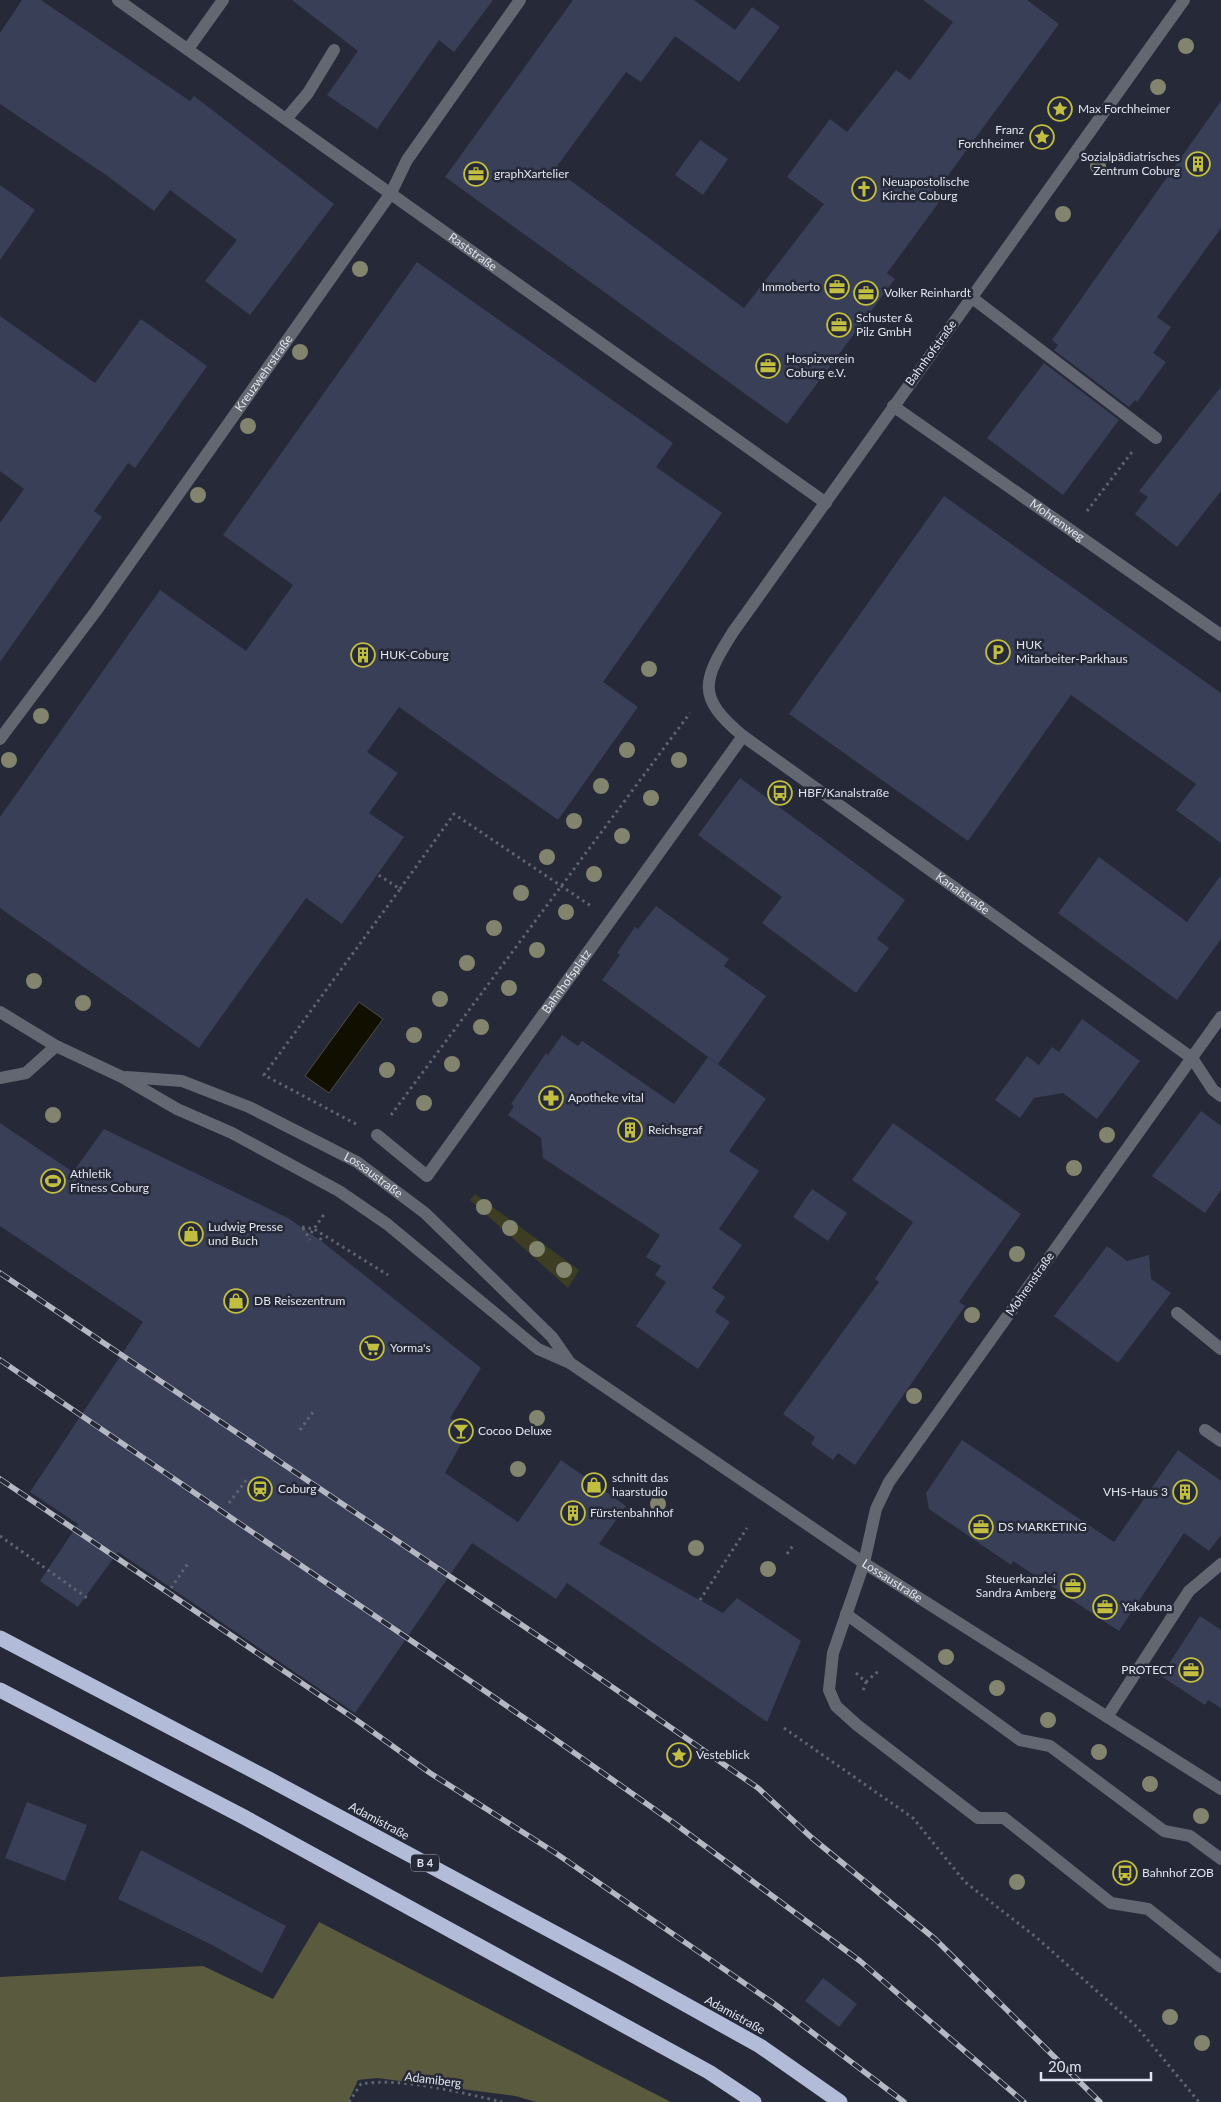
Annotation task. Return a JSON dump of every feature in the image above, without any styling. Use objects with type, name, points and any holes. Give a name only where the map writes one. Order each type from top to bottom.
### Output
[{"type":"highway","name":"Adamistraße","points":[[0,1638],[267,1778],[620,1968],[760,2046],[840,2102]]},
{"type":"highway","points":[[0,1690],[253,1822],[709,2072],[754,2102]]},
{"type":"street","name":"Raststraße","points":[[118,0],[826,503]]},
{"type":"street","points":[[188,49],[223,0]]},
{"type":"street","name":"Kreuzwehrstraße","points":[[0,740],[96,611],[391,193],[407,160],[520,0]]},
{"type":"street","name":"Bahnhofstraße","points":[[708,689],[715,661],[733,632],[1184,0]]},
{"type":"street","points":[[286,119],[308,93],[334,50]]},
{"type":"street","points":[[971,298],[1152,435]]},
{"type":"street","name":"Mohrenweg","points":[[893,406],[1221,635]]},
{"type":"street","name":"Kanalstraße","points":[[708,689],[717,713],[743,736],[1192,1058],[1213,1090],[1221,1096]]},
{"type":"street","name":"Bahnhofsplatz","points":[[377,1135],[427,1176],[743,736]]},
{"type":"street","name":"Lossaustraße","points":[[0,1012],[56,1046],[122,1077],[177,1109],[232,1133],[339,1191],[387,1224],[538,1349],[570,1363],[864,1563],[1221,1789]]},
{"type":"street","name":"Mohrenstraße","points":[[1221,1017],[889,1482],[876,1509],[864,1563],[833,1653],[829,1690],[836,1706],[850,1719],[978,1818],[1004,1818],[1111,1903],[1148,1909],[1221,1967]]},
{"type":"street","points":[[0,1078],[26,1073],[56,1046]]},
{"type":"street","name":"Lossaustraße","points":[[122,1077],[182,1081],[249,1107],[357,1162],[425,1213],[552,1337],[570,1363]]},
{"type":"street","points":[[1176,1313],[1221,1349]]},
{"type":"street","points":[[1205,1430],[1221,1441]]},
{"type":"street","points":[[1108,1717],[1189,1591],[1221,1564]]},
{"type":"street","points":[[846,1614],[1022,1741],[1050,1746],[1164,1831],[1190,1836],[1221,1859]]},
{"type":"path","points":[[1089,508],[1152,435]]},
{"type":"path","points":[[610,919],[562,886],[454,814],[264,1075],[377,1135],[562,886],[708,689]]},
{"type":"path","points":[[377,874],[400,889]]},
{"type":"path","points":[[311,1233],[325,1213]]},
{"type":"path","points":[[310,1240],[302,1228],[314,1229],[388,1276]]},
{"type":"path","points":[[320,1240],[323,1235]]},
{"type":"path","points":[[300,1430],[313,1412]]},
{"type":"path","points":[[229,1503],[247,1479]]},
{"type":"path","points":[[700,1600],[747,1528]]},
{"type":"path","points":[[0,1536],[90,1600]]},
{"type":"path","points":[[171,1588],[189,1562]]},
{"type":"path","points":[[784,1728],[913,1818],[965,1882],[1036,1937],[1137,2027],[1198,2102]]},
{"type":"path","name":"Adamiberg","points":[[350,2102],[361,2084],[376,2082],[460,2092],[502,2102]]},
{"type":"shaded area","points":[[359,1002],[383,1019],[329,1093],[305,1076]]},
{"type":"shaded area","points":[[475,1194],[579,1270],[568,1288],[470,1200]]},
{"type":"green space","points":[[319,1922],[671,2102],[536,2102],[515,2096],[377,2078],[358,2080],[348,2102],[0,2102],[0,1977],[203,1966],[273,1999]]},
{"type":"building","points":[[22,0],[41,0],[190,101],[194,96],[334,204],[250,315],[205,281],[237,240],[170,190],[154,211],[106,175],[0,104],[0,33]]},
{"type":"building","points":[[292,0],[493,0],[454,52],[439,40],[377,129],[327,95],[358,51]]},
{"type":"building","points":[[573,0],[694,0],[735,30],[752,7],[780,27],[739,82],[675,36],[641,82],[626,72],[555,169],[744,308],[824,204],[787,177],[830,119],[847,132],[896,70],[910,80],[953,22],[923,0],[1027,0],[1059,24],[933,196],[940,201],[887,273],[895,279],[787,424],[445,177]]},
{"type":"building","points":[[1221,101],[1221,228],[1157,317],[1171,327],[1153,353],[1166,362],[1137,402],[1135,400],[1129,407],[1054,350],[1058,345],[1052,340]]},
{"type":"building","points":[[700,140],[728,159],[703,195],[675,175]]},
{"type":"building","points":[[0,185],[35,210],[0,260]]},
{"type":"building","name":"HUK-Coburg","points":[[417,262],[673,443],[656,467],[722,513],[603,682],[638,707],[558,820],[399,707],[367,752],[398,773],[369,813],[404,837],[342,924],[306,898],[199,1048],[0,908],[0,817],[160,590],[246,651],[293,585],[223,535]]},
{"type":"building","points":[[0,316],[95,383],[141,319],[207,366],[135,468],[128,463],[94,511],[102,517],[0,662],[0,523],[24,489],[0,471]]},
{"type":"building","points":[[1044,363],[1119,420],[1063,495],[987,438]]},
{"type":"building","points":[[1221,387],[1221,491],[1177,547],[1135,514],[1148,497],[1139,491]]},
{"type":"building","name":"HUK Mitarbeiter-Parkhaus","points":[[944,496],[1221,693],[1221,843],[1176,810],[1196,784],[1071,695],[968,841],[789,714]]},
{"type":"building","points":[[740,778],[905,900],[877,939],[889,948],[856,993],[762,923],[782,897],[698,835]]},
{"type":"building","points":[[1099,857],[1187,922],[1221,875],[1221,939],[1177,1000],[1058,913]]},
{"type":"building","points":[[656,906],[729,959],[724,966],[766,996],[718,1064],[602,980],[620,955],[617,953],[635,927],[638,929]]},
{"type":"building","points":[[1082,1019],[1140,1061],[1097,1119],[1063,1093],[1034,1098],[1020,1118],[995,1100],[1027,1056],[1039,1065],[1052,1047],[1059,1052]]},
{"type":"building","points":[[562,1035],[578,1046],[582,1041],[674,1104],[708,1057],[766,1099],[729,1151],[759,1171],[719,1229],[742,1245],[712,1288],[725,1297],[715,1312],[730,1322],[698,1369],[636,1326],[666,1282],[655,1275],[661,1266],[646,1257],[660,1235],[543,1158],[541,1138],[508,1115],[514,1106],[511,1104],[546,1053],[548,1055]]},
{"type":"building","points":[[1201,1111],[1221,1126],[1221,1190],[1205,1213],[1152,1176]]},
{"type":"building","points":[[0,1123],[73,1172],[104,1129],[288,1218],[320,1240],[481,1368],[450,1418],[470,1428],[445,1473],[518,1522],[561,1460],[626,1506],[599,1544],[723,1613],[737,1598],[801,1641],[767,1722],[567,1583],[556,1599],[472,1543],[355,1713],[118,1552],[78,1607],[40,1581],[78,1524],[30,1492],[143,1322],[0,1226]]},
{"type":"building","points":[[893,1123],[1021,1214],[959,1302],[965,1306],[855,1465],[838,1453],[833,1460],[811,1444],[815,1437],[783,1414],[879,1282],[875,1279],[913,1222],[852,1180]]},
{"type":"building","points":[[812,1189],[847,1213],[828,1241],[793,1217]]},
{"type":"building","points":[[1107,1246],[1127,1261],[1149,1255],[1151,1279],[1171,1293],[1118,1363],[1054,1316]]},
{"type":"building","points":[[962,1440],[1114,1542],[1178,1450],[1221,1481],[1221,1535],[1209,1551],[1184,1533],[1119,1631],[1013,1561],[1011,1565],[929,1509],[926,1493]]},
{"type":"building","points":[[1200,1616],[1221,1630],[1221,1708],[1208,1700],[1205,1705],[1161,1676]]},
{"type":"building","points":[[27,1802],[87,1825],[65,1881],[5,1858]]},
{"type":"building","points":[[141,1850],[286,1926],[262,1973],[214,1946],[118,1899]]},
{"type":"building","points":[[823,1978],[857,2004],[839,2027],[805,2001]]},
{"type":"railway","points":[[0,1273],[556,1648],[758,1788],[812,1838],[935,1939],[1100,2102]]},
{"type":"railway","points":[[0,1360],[539,1728],[674,1823],[860,1961],[1024,2102]]},
{"type":"railway","points":[[0,1479],[355,1719],[430,1773],[554,1852],[776,2005],[904,2102]]},
{"type":"place","name":"Max Forchheimer","points":[[1060,109]]},
{"type":"place","name":"Franz Forchheimer","points":[[1042,137]]},
{"type":"place","name":"Sozialpädiatrisches Zentrum Coburg","points":[[1198,164]]},
{"type":"place","name":"graphXartelier","points":[[476,174]]},
{"type":"place","name":"Neuapostolische Kirche Coburg","points":[[864,189]]},
{"type":"place","name":"Immoberto","points":[[837,287]]},
{"type":"place","name":"Volker Reinhardt","points":[[866,293]]},
{"type":"place","name":"Schuster & Pilz GmbH","points":[[839,325]]},
{"type":"place","name":"Hospizverein Coburg e.V.","points":[[768,366]]},
{"type":"place","name":"HUK Mitarbeiter-Parkhaus","points":[[998,652]]},
{"type":"place","name":"HUK-Coburg","points":[[363,655]]},
{"type":"place","name":"HBF/Kanalstraße","points":[[780,793]]},
{"type":"place","name":"Apotheke vital","points":[[551,1098]]},
{"type":"place","name":"Reichsgraf","points":[[630,1130]]},
{"type":"place","name":"Athletik Fitness Coburg","points":[[53,1181]]},
{"type":"place","name":"Ludwig Presse und Buch","points":[[191,1234]]},
{"type":"place","name":"DB Reisezentrum","points":[[236,1301]]},
{"type":"place","name":"Yorma's","points":[[372,1348]]},
{"type":"place","name":"Cocoo Deluxe","points":[[461,1431]]},
{"type":"place","name":"schnitt das haarstudio","points":[[594,1485]]},
{"type":"place","name":"Coburg","points":[[260,1489]]},
{"type":"place","name":"VHS-Haus 3","points":[[1185,1492]]},
{"type":"place","name":"Fürstenbahnhof","points":[[573,1513]]},
{"type":"place","name":"DS MARKETING","points":[[981,1527]]},
{"type":"place","name":"Steuerkanzlei Sandra Amberg","points":[[1073,1586]]},
{"type":"place","name":"Yakabuna","points":[[1105,1607]]},
{"type":"place","name":"PROTECT","points":[[1191,1670]]},
{"type":"place","name":"Vesteblick","points":[[679,1755]]},
{"type":"place","name":"Bahnhof ZOB","points":[[1125,1873]]}]
